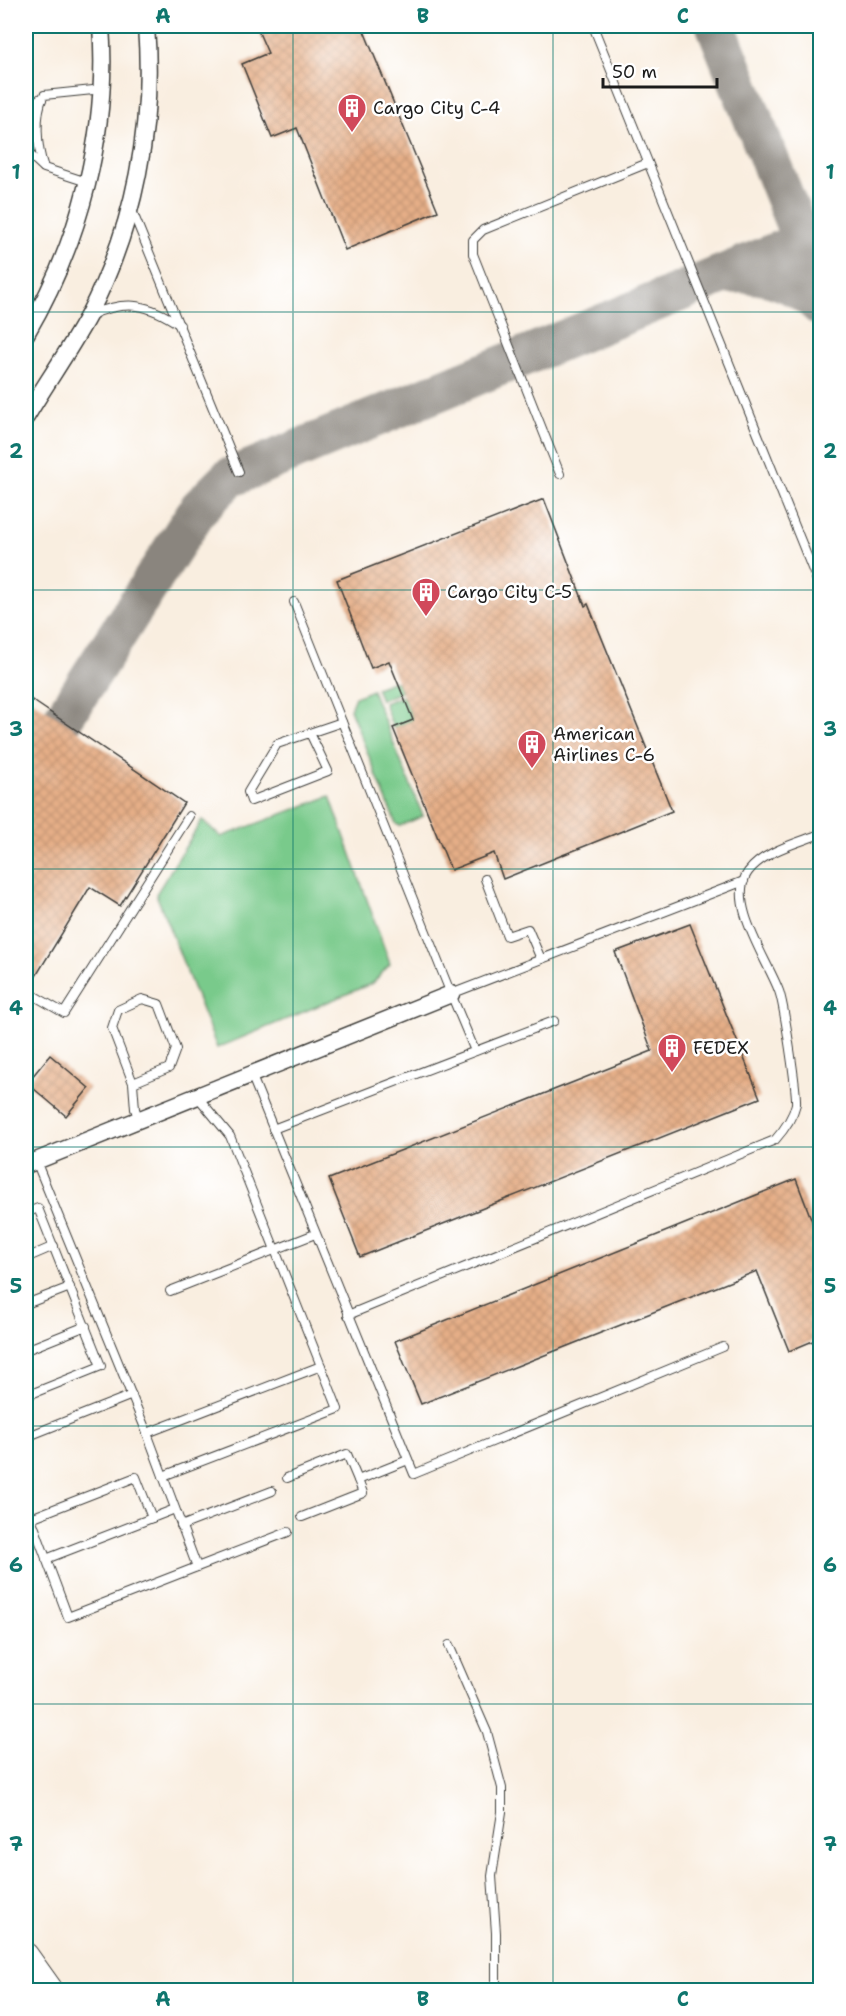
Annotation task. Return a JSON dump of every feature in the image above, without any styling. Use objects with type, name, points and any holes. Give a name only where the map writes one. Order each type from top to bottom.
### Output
[{"type":"street","points":[[26,334],[64,253],[87,183],[97,138],[103,89],[101,26]]},
{"type":"street","points":[[26,417],[87,316],[110,266],[130,204],[148,116],[146,26]]},
{"type":"street","points":[[31,1163],[451,994]]},
{"type":"street","points":[[26,1955],[51,1990]]},
{"type":"lane","points":[[593,26],[820,588]]},
{"type":"lane","points":[[26,110],[44,95],[103,89]]},
{"type":"lane","points":[[44,95],[38,106],[41,158],[44,168]]},
{"type":"lane","points":[[26,151],[44,168],[87,183]]},
{"type":"lane","points":[[560,474],[473,254],[473,240],[483,230],[648,163]]},
{"type":"lane","points":[[130,204],[239,472]]},
{"type":"lane","points":[[87,316],[112,307],[136,306],[159,311],[180,326]]},
{"type":"lane","points":[[294,602],[475,1051]]},
{"type":"lane","points":[[310,733],[328,771],[251,801],[248,792],[277,744],[342,722]]},
{"type":"lane","points":[[26,991],[64,1013],[189,816]]},
{"type":"lane","points":[[348,1316],[776,1140],[796,1104],[783,1006],[743,907],[744,881],[754,866],[771,854],[820,834]]},
{"type":"lane","points":[[485,879],[507,936],[528,929],[540,959]]},
{"type":"lane","points":[[451,994],[744,881]]},
{"type":"lane","points":[[133,1083],[169,1068],[176,1049],[159,1004],[142,999],[118,1010],[112,1028],[133,1083],[135,1109],[139,1120]]},
{"type":"lane","points":[[273,1129],[554,1021]]},
{"type":"lane","points":[[251,1074],[414,1474],[723,1347]]},
{"type":"lane","points":[[163,1476],[338,1409],[230,1136],[197,1096]]},
{"type":"lane","points":[[31,1163],[132,1395],[197,1567]]},
{"type":"lane","points":[[26,1213],[38,1208],[101,1366],[26,1396]]},
{"type":"lane","points":[[170,1291],[315,1234]]},
{"type":"lane","points":[[26,1258],[54,1246]]},
{"type":"lane","points":[[26,1304],[70,1287]]},
{"type":"lane","points":[[26,1350],[86,1326]]},
{"type":"lane","points":[[147,1433],[321,1366]]},
{"type":"lane","points":[[26,1437],[132,1395]]},
{"type":"lane","points":[[287,1478],[347,1454],[358,1480],[363,1493],[303,1517]]},
{"type":"lane","points":[[358,1480],[408,1460]]},
{"type":"lane","points":[[152,1518],[136,1477],[28,1517],[68,1617],[288,1532]]},
{"type":"lane","points":[[181,1526],[272,1491]]},
{"type":"lane","points":[[46,1559],[175,1509]]},
{"type":"lane","points":[[449,1645],[487,1732],[502,1788],[502,1812],[492,1876],[496,1933],[496,1990]]},
{"type":"green space","points":[[397,682],[401,692],[381,700],[376,688]]},
{"type":"green space","points":[[372,690],[423,816],[400,826],[396,824],[350,709],[355,697]]},
{"type":"green space","points":[[403,696],[413,720],[393,728],[384,703]]},
{"type":"green space","points":[[330,796],[390,964],[373,983],[217,1048],[156,894],[202,820],[221,837]]},
{"type":"building","name":"Cargo City C-4","points":[[256,26],[362,26],[438,211],[345,250],[297,128],[272,138],[242,64],[268,53]]},
{"type":"building","name":"American Airlines C-6","points":[[544,499],[585,606],[588,604],[672,811],[503,879],[494,853],[451,870],[393,728],[413,720],[389,661],[371,668],[337,580]]},
{"type":"building","points":[[26,696],[184,803],[120,906],[90,887],[36,976],[26,970]]},
{"type":"building","name":"FEDEX","points":[[690,924],[760,1098],[360,1257],[329,1179],[652,1051],[615,952]]},
{"type":"building","points":[[50,1055],[89,1088],[66,1116],[27,1083]]},
{"type":"building","points":[[796,1179],[820,1242],[820,1338],[789,1351],[757,1271],[421,1404],[395,1341]]},
{"type":"taxiway","points":[[716,26],[820,286]]},
{"type":"taxiway","points":[[62,720],[199,508],[229,478],[820,234]]},
{"type":"taxiway","points":[[728,274],[753,274],[778,280],[800,290],[820,306]]},
{"type":"place","name":"Cargo City C-4","points":[[352,134]]},
{"type":"place","name":"Cargo City C-5","points":[[426,618]]},
{"type":"place","name":"American Airlines C-6","points":[[532,770]]},
{"type":"place","name":"FEDEX","points":[[672,1074]]}]
